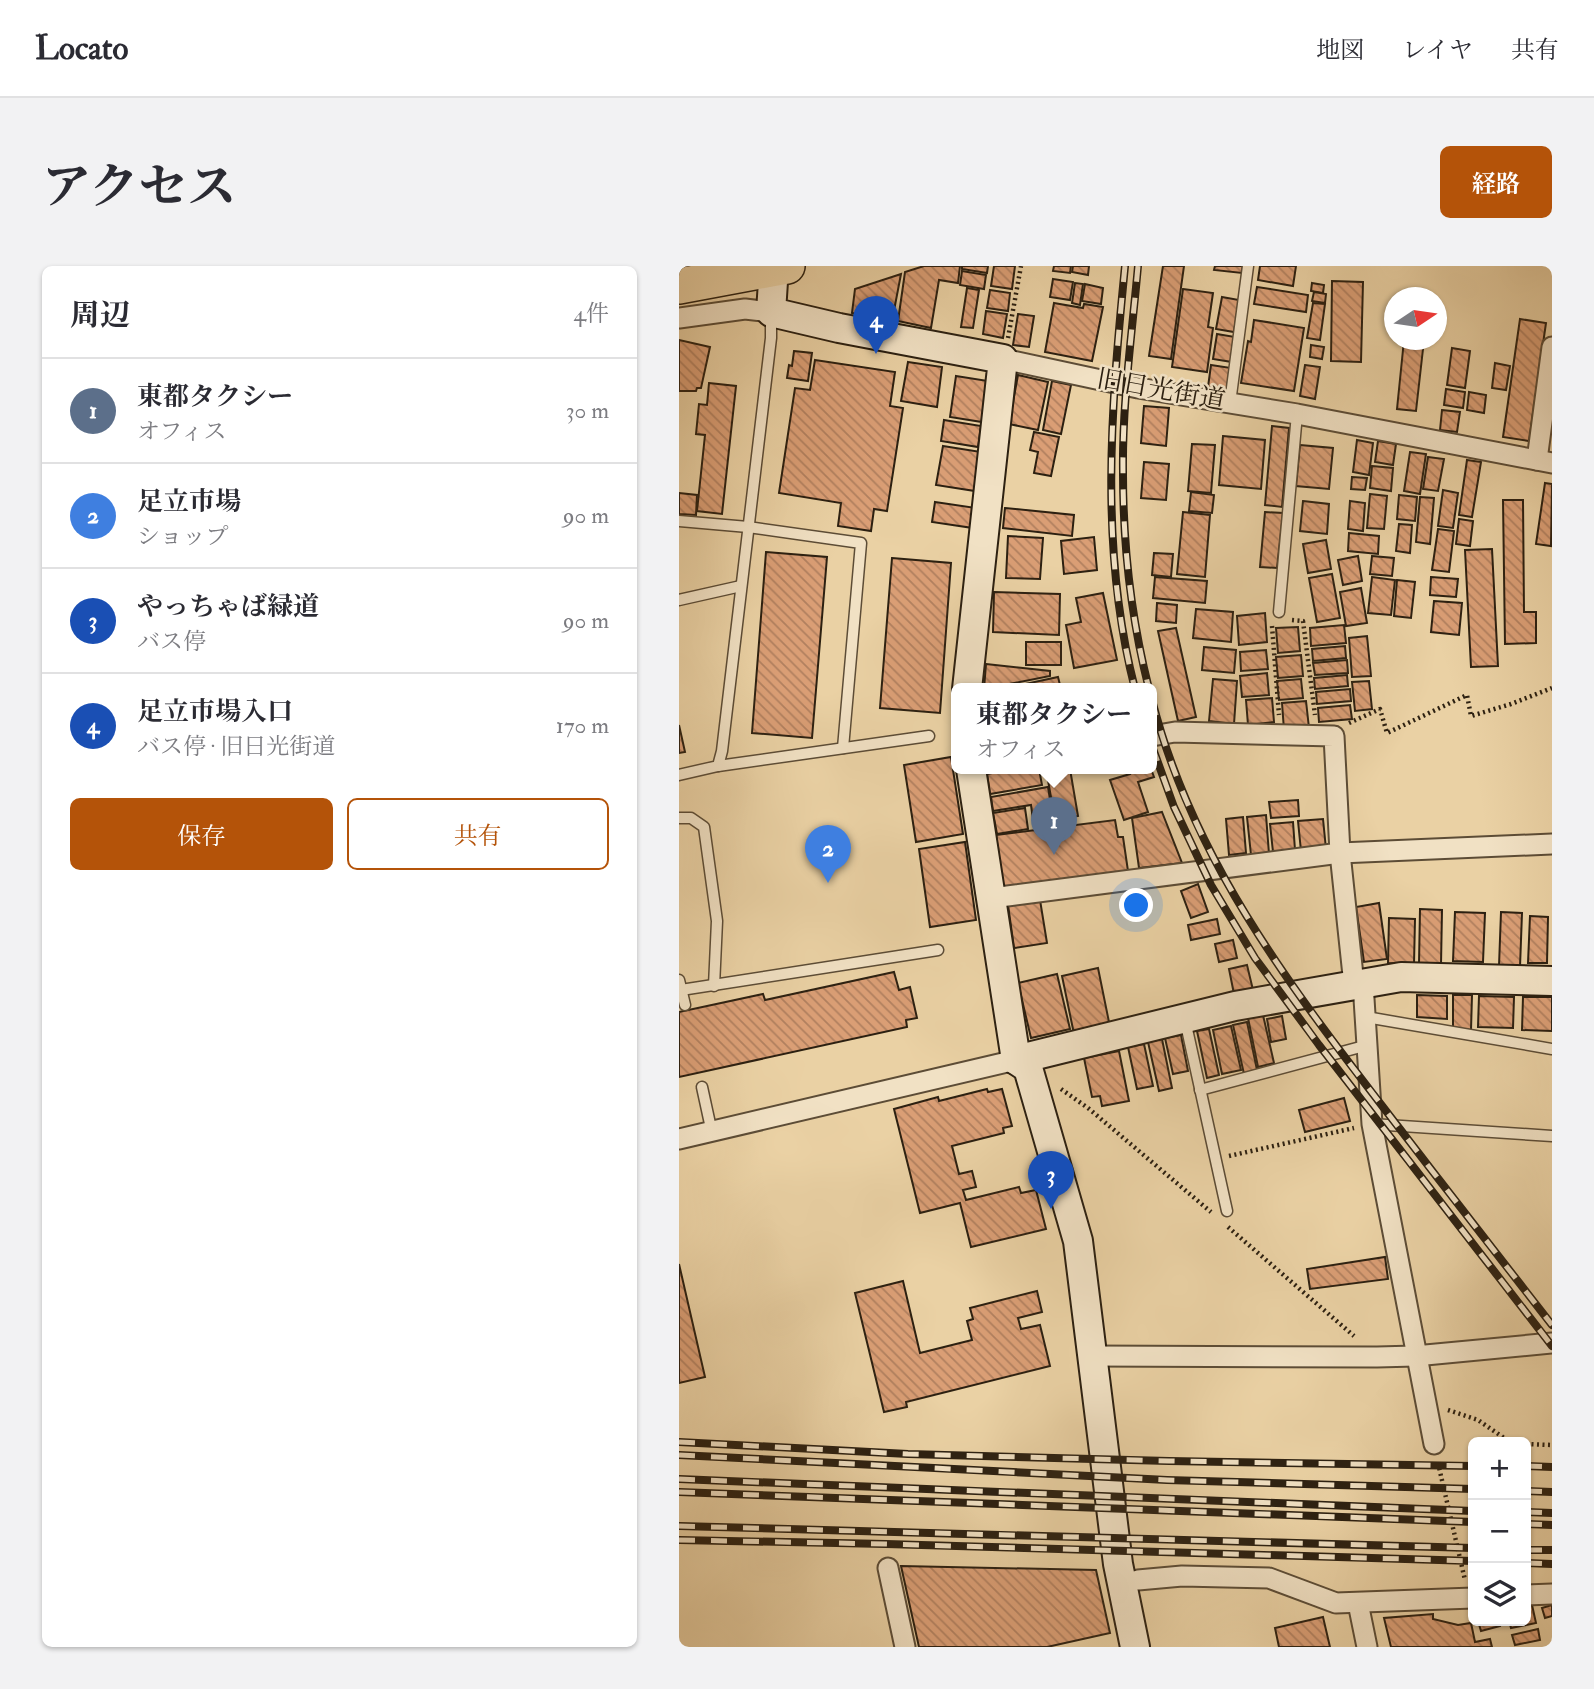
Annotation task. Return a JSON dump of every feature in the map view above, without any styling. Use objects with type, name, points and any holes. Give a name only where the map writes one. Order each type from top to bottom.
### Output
[{"type":"highway","points":[[679,286],[778,267]]},
{"type":"street","points":[[679,318],[745,309],[771,312],[778,267]]},
{"type":"street","name":"旧日光街道","points":[[771,312],[1139,388],[1297,414],[1545,462]]},
{"type":"street","points":[[1545,462],[1552,346]]},
{"type":"street","points":[[968,683],[1003,359]]},
{"type":"street","points":[[1157,735],[1175,732],[1326,737],[1358,984],[1366,1017],[1372,1124],[1434,1444]]},
{"type":"street","points":[[972,774],[1022,1064],[1078,1241],[1090,1356],[1118,1564],[1135,1647]]},
{"type":"street","points":[[992,898],[1340,853],[1552,844]]},
{"type":"street","points":[[679,1139],[1022,1064],[1184,1018],[1358,984],[1401,977],[1552,981]]},
{"type":"street","points":[[1090,1356],[1415,1356],[1552,1343]]},
{"type":"street","points":[[888,1568],[905,1647]]},
{"type":"street","points":[[1138,1580],[1182,1576],[1269,1578],[1336,1603],[1468,1598]]},
{"type":"street","points":[[1531,1595],[1552,1594]]},
{"type":"street","points":[[1358,1603],[1367,1647]]},
{"type":"lane","points":[[1230,402],[1248,266]]},
{"type":"lane","points":[[718,766],[771,338],[771,312]]},
{"type":"lane","points":[[1278,616],[1297,414]]},
{"type":"lane","points":[[679,521],[748,527],[860,543],[843,748]]},
{"type":"lane","points":[[679,600],[741,586]]},
{"type":"lane","points":[[679,775],[718,766],[929,736]]},
{"type":"lane","points":[[679,818],[691,818],[704,827],[717,921],[714,985]]},
{"type":"lane","points":[[685,1005],[680,985],[714,985],[938,950]]},
{"type":"lane","points":[[1366,1017],[1552,1049]]},
{"type":"lane","points":[[1184,1018],[1227,1211]]},
{"type":"lane","points":[[1200,1090],[1368,1045]]},
{"type":"lane","points":[[702,1087],[712,1133]]},
{"type":"lane","points":[[1372,1124],[1552,1136]]},
{"type":"path","points":[[1003,359],[1021,266]]},
{"type":"path","points":[[1282,736],[1272,621],[1278,616],[1303,621],[1326,737],[1380,709],[1387,733],[1467,695],[1471,716],[1552,688]]},
{"type":"path","points":[[1022,1064],[1088,1108],[1215,1215]]},
{"type":"path","points":[[1216,1159],[1372,1124]]},
{"type":"path","points":[[1225,1224],[1377,1357]]},
{"type":"path","points":[[1427,1406],[1452,1410],[1479,1420],[1503,1437]]},
{"type":"path","points":[[1434,1444],[1468,1586]]},
{"type":"path","points":[[1531,1444],[1552,1445]]},
{"type":"building","points":[[924,266],[960,266],[958,283],[939,280],[931,328],[898,321],[905,272]]},
{"type":"building","points":[[962,266],[988,266],[987,273],[962,269]]},
{"type":"building","points":[[994,266],[1015,266],[1012,289],[991,286]]},
{"type":"building","points":[[1054,266],[1071,266],[1070,273],[1053,271]]},
{"type":"building","points":[[1073,266],[1089,266],[1088,275],[1072,272]]},
{"type":"building","points":[[1163,266],[1184,266],[1171,359],[1149,356]]},
{"type":"building","points":[[1215,266],[1243,266],[1242,273],[1214,270]]},
{"type":"building","points":[[1260,266],[1296,266],[1293,286],[1258,280]]},
{"type":"building","points":[[962,271],[986,275],[984,289],[960,285]]},
{"type":"building","points":[[901,274],[892,321],[852,313],[855,289]]},
{"type":"building","points":[[1053,279],[1073,282],[1070,300],[1050,297]]},
{"type":"building","points":[[1332,281],[1363,282],[1361,362],[1331,361]]},
{"type":"building","points":[[1075,283],[1083,284],[1080,305],[1072,303]]},
{"type":"building","points":[[1312,283],[1324,285],[1323,293],[1311,291]]},
{"type":"building","points":[[1085,284],[1103,288],[1101,304],[1082,301]]},
{"type":"building","points":[[1257,287],[1308,295],[1306,312],[1254,304]]},
{"type":"building","points":[[967,288],[979,290],[973,328],[961,327]]},
{"type":"building","points":[[1183,289],[1213,293],[1208,327],[1213,328],[1207,372],[1172,367]]},
{"type":"building","points":[[990,290],[1010,293],[1008,311],[987,308]]},
{"type":"building","points":[[1314,292],[1326,294],[1325,303],[1312,301]]},
{"type":"building","points":[[1222,297],[1239,300],[1234,332],[1216,329]]},
{"type":"building","points":[[1054,303],[1083,308],[1084,304],[1103,307],[1092,361],[1045,352]]},
{"type":"building","points":[[1313,303],[1325,304],[1320,340],[1307,338]]},
{"type":"building","points":[[986,311],[1007,314],[1003,338],[983,334]]},
{"type":"building","points":[[1018,314],[1034,316],[1029,347],[1013,345]]},
{"type":"building","points":[[1520,319],[1546,323],[1529,441],[1503,437]]},
{"type":"building","points":[[1254,320],[1304,328],[1294,391],[1241,383]]},
{"type":"building","points":[[1217,334],[1235,337],[1232,362],[1213,359]]},
{"type":"building","points":[[679,340],[710,347],[701,388],[696,391],[679,391]]},
{"type":"building","points":[[1311,345],[1324,347],[1322,359],[1310,357]]},
{"type":"building","points":[[1452,348],[1470,351],[1465,388],[1447,385]]},
{"type":"building","points":[[1403,350],[1423,350],[1416,411],[1397,409]]},
{"type":"building","points":[[794,351],[812,353],[808,381],[787,378]]},
{"type":"building","points":[[815,360],[895,372],[890,406],[903,408],[887,511],[874,509],[871,531],[838,526],[841,503],[779,493],[795,388],[810,390]]},
{"type":"building","points":[[908,362],[942,367],[937,407],[901,401]]},
{"type":"building","points":[[1495,363],[1510,366],[1506,390],[1492,388]]},
{"type":"building","points":[[1211,365],[1231,368],[1227,390],[1208,387]]},
{"type":"building","points":[[1305,365],[1320,367],[1315,399],[1300,396]]},
{"type":"building","points":[[1018,375],[1048,382],[1038,430],[1009,424]]},
{"type":"building","points":[[956,376],[988,381],[982,422],[950,417]]},
{"type":"building","points":[[1052,381],[1071,385],[1061,434],[1043,430]]},
{"type":"building","points":[[709,383],[736,386],[722,514],[697,511],[705,435],[696,434],[699,404],[707,405]]},
{"type":"building","points":[[1446,389],[1465,392],[1463,408],[1444,405]]},
{"type":"building","points":[[1469,392],[1486,395],[1484,413],[1467,410]]},
{"type":"building","points":[[1144,406],[1169,408],[1166,446],[1141,443]]},
{"type":"building","points":[[1442,410],[1460,412],[1457,432],[1440,430]]},
{"type":"building","points":[[944,420],[981,426],[978,447],[941,441]]},
{"type":"building","points":[[1272,426],[1289,428],[1282,507],[1265,505]]},
{"type":"building","points":[[1034,432],[1059,437],[1051,476],[1034,473],[1038,452],[1030,450]]},
{"type":"building","points":[[1223,436],[1265,440],[1261,489],[1219,485]]},
{"type":"building","points":[[1357,440],[1373,443],[1369,475],[1353,472]]},
{"type":"building","points":[[1378,441],[1396,444],[1393,465],[1375,462]]},
{"type":"building","points":[[1192,444],[1215,445],[1211,493],[1188,491]]},
{"type":"building","points":[[1300,445],[1333,448],[1329,489],[1296,486]]},
{"type":"building","points":[[943,446],[981,452],[975,491],[936,485]]},
{"type":"building","points":[[1410,452],[1426,454],[1420,494],[1404,491]]},
{"type":"building","points":[[1428,457],[1444,459],[1438,491],[1423,489]]},
{"type":"building","points":[[1467,460],[1481,462],[1472,517],[1459,515]]},
{"type":"building","points":[[1144,462],[1169,464],[1166,500],[1141,498]]},
{"type":"building","points":[[1372,466],[1393,468],[1391,491],[1370,488]]},
{"type":"building","points":[[1352,477],[1367,478],[1365,490],[1351,489]]},
{"type":"building","points":[[1545,483],[1552,484],[1551,546],[1536,544]]},
{"type":"building","points":[[1443,490],[1458,493],[1453,528],[1438,526]]},
{"type":"building","points":[[1191,492],[1214,495],[1212,513],[1189,511]]},
{"type":"building","points":[[679,493],[697,495],[696,515],[679,514]]},
{"type":"building","points":[[1370,494],[1387,496],[1384,529],[1367,528]]},
{"type":"building","points":[[1399,495],[1417,497],[1415,521],[1397,519]]},
{"type":"building","points":[[1420,497],[1434,498],[1430,544],[1416,542]]},
{"type":"building","points":[[1503,500],[1523,500],[1524,612],[1536,612],[1536,643],[1505,644]]},
{"type":"building","points":[[1303,501],[1329,504],[1327,534],[1300,531]]},
{"type":"building","points":[[1350,501],[1365,503],[1363,531],[1348,529]]},
{"type":"building","points":[[935,502],[976,508],[973,528],[932,522]]},
{"type":"building","points":[[1005,508],[1074,515],[1072,536],[1003,528]]},
{"type":"building","points":[[1183,512],[1210,515],[1205,577],[1177,574]]},
{"type":"building","points":[[1265,512],[1283,513],[1277,568],[1260,567]]},
{"type":"building","points":[[1459,519],[1473,521],[1470,546],[1456,544]]},
{"type":"building","points":[[1399,524],[1412,525],[1410,553],[1396,551]]},
{"type":"building","points":[[1438,529],[1454,531],[1449,572],[1432,570]]},
{"type":"building","points":[[1349,533],[1379,536],[1378,554],[1348,551]]},
{"type":"building","points":[[1008,536],[1043,538],[1040,579],[1006,578]]},
{"type":"building","points":[[1094,537],[1097,570],[1064,574],[1061,541]]},
{"type":"building","points":[[1326,540],[1331,569],[1308,573],[1303,544]]},
{"type":"building","points":[[1492,549],[1498,666],[1471,667],[1465,550]]},
{"type":"building","points":[[766,552],[827,557],[812,738],[752,733]]},
{"type":"building","points":[[1154,553],[1173,554],[1171,577],[1152,575]]},
{"type":"building","points":[[1358,556],[1362,581],[1343,585],[1338,560]]},
{"type":"building","points":[[1372,556],[1394,558],[1392,576],[1370,574]]},
{"type":"building","points":[[892,558],[951,563],[940,713],[880,708]]},
{"type":"building","points":[[1332,574],[1340,618],[1317,622],[1309,578]]},
{"type":"building","points":[[1155,577],[1207,581],[1205,603],[1153,598]]},
{"type":"building","points":[[1372,577],[1395,580],[1391,615],[1368,613]]},
{"type":"building","points":[[1431,577],[1458,579],[1456,597],[1430,595]]},
{"type":"building","points":[[1397,580],[1415,582],[1411,618],[1394,616]]},
{"type":"building","points":[[1361,588],[1367,623],[1346,626],[1340,592]]},
{"type":"building","points":[[994,592],[1060,594],[1059,635],[993,632]]},
{"type":"building","points":[[1103,593],[1117,660],[1074,668],[1066,625],[1081,622],[1076,598]]},
{"type":"building","points":[[1434,601],[1462,603],[1459,635],[1431,632]]},
{"type":"building","points":[[1157,603],[1177,605],[1176,623],[1156,621]]},
{"type":"building","points":[[1196,609],[1233,612],[1231,642],[1193,638]]},
{"type":"building","points":[[1265,613],[1267,642],[1239,645],[1237,616]]},
{"type":"building","points":[[1344,625],[1346,643],[1311,646],[1310,628]]},
{"type":"building","points":[[1298,627],[1300,651],[1278,653],[1276,628]]},
{"type":"building","points":[[1176,628],[1196,717],[1178,721],[1158,631]]},
{"type":"building","points":[[1367,636],[1371,676],[1352,677],[1349,638]]},
{"type":"building","points":[[1026,642],[1061,642],[1061,665],[1026,665]]},
{"type":"building","points":[[1345,646],[1346,658],[1313,661],[1312,649]]},
{"type":"building","points":[[1204,647],[1236,650],[1234,673],[1202,670]]},
{"type":"building","points":[[1266,650],[1268,669],[1241,671],[1240,652]]},
{"type":"building","points":[[1301,655],[1303,676],[1278,678],[1276,657]]},
{"type":"building","points":[[1347,660],[1348,673],[1315,675],[1313,663]]},
{"type":"building","points":[[986,664],[1050,671],[1050,676],[1014,683],[984,683]]},
{"type":"building","points":[[1267,673],[1269,695],[1242,697],[1240,676]]},
{"type":"building","points":[[1347,675],[1348,686],[1315,689],[1314,678]]},
{"type":"building","points":[[1058,677],[1060,683],[1030,683]]},
{"type":"building","points":[[1213,679],[1237,681],[1234,724],[1209,721]]},
{"type":"building","points":[[1301,679],[1303,698],[1279,700],[1277,681]]},
{"type":"building","points":[[1369,681],[1372,709],[1355,711],[1352,682]]},
{"type":"building","points":[[1350,689],[1351,701],[1317,704],[1316,692]]},
{"type":"building","points":[[1272,698],[1274,722],[1248,725],[1246,700]]},
{"type":"building","points":[[1306,701],[1309,728],[1284,730],[1282,703]]},
{"type":"building","points":[[1350,705],[1352,719],[1319,722],[1318,708]]},
{"type":"building","points":[[679,725],[685,752],[679,753]]},
{"type":"building","points":[[951,757],[951,774],[954,774],[963,834],[916,842],[904,765]]},
{"type":"building","points":[[987,774],[1040,774],[1042,785],[990,794]]},
{"type":"building","points":[[1047,774],[1071,774],[1078,816],[1055,820]]},
{"type":"building","points":[[1130,774],[1153,774],[1154,777],[1138,782],[1148,812],[1124,820],[1110,780]]},
{"type":"building","points":[[1048,787],[1054,824],[1034,827],[1031,805],[993,811],[991,797]]},
{"type":"building","points":[[1298,800],[1299,816],[1271,818],[1269,802]]},
{"type":"building","points":[[1025,808],[1028,829],[997,834],[993,813]]},
{"type":"building","points":[[1162,812],[1182,863],[1139,868],[1132,818]]},
{"type":"building","points":[[1266,815],[1269,854],[1251,855],[1247,817]]},
{"type":"building","points":[[1243,817],[1246,853],[1229,855],[1226,819]]},
{"type":"building","points":[[1323,819],[1326,849],[1301,851],[1298,821]]},
{"type":"building","points":[[1115,820],[1118,837],[1123,837],[1128,871],[1003,887],[996,835]]},
{"type":"building","points":[[1293,822],[1295,850],[1273,852],[1270,824]]},
{"type":"building","points":[[965,842],[976,920],[930,927],[919,849]]},
{"type":"building","points":[[1198,884],[1208,912],[1191,918],[1181,891]]},
{"type":"building","points":[[1040,900],[1047,943],[1014,948],[1008,905]]},
{"type":"building","points":[[1379,903],[1387,959],[1364,962],[1356,907]]},
{"type":"building","points":[[1420,909],[1442,910],[1441,965],[1419,964]]},
{"type":"building","points":[[1455,912],[1485,913],[1483,962],[1453,961]]},
{"type":"building","points":[[1501,912],[1522,913],[1520,967],[1499,966]]},
{"type":"building","points":[[1530,916],[1548,917],[1547,963],[1528,963]]},
{"type":"building","points":[[1389,918],[1415,919],[1414,964],[1388,963]]},
{"type":"building","points":[[1217,919],[1220,934],[1191,940],[1188,925]]},
{"type":"building","points":[[1233,940],[1237,958],[1219,962],[1215,944]]},
{"type":"building","points":[[1247,965],[1253,990],[1234,994],[1229,969]]},
{"type":"building","points":[[1098,968],[1110,1027],[1074,1034],[1062,976]]},
{"type":"building","points":[[894,972],[899,990],[910,987],[917,1018],[906,1020],[907,1027],[679,1077],[679,1012],[763,994],[765,1000]]},
{"type":"building","points":[[1057,974],[1070,1029],[1031,1038],[1018,983]]},
{"type":"building","points":[[1417,995],[1447,996],[1447,1019],[1417,1017]]},
{"type":"building","points":[[1453,995],[1472,995],[1471,1030],[1453,1029]]},
{"type":"building","points":[[1479,996],[1514,997],[1513,1028],[1478,1027]]},
{"type":"building","points":[[1523,997],[1552,997],[1552,1031],[1522,1030]]},
{"type":"building","points":[[1263,1015],[1274,1063],[1258,1067],[1248,1018]]},
{"type":"building","points":[[1282,1016],[1286,1039],[1271,1042],[1267,1019]]},
{"type":"building","points":[[1247,1022],[1257,1070],[1244,1074],[1233,1025]]},
{"type":"building","points":[[1231,1026],[1241,1070],[1222,1074],[1213,1030]]},
{"type":"building","points":[[1209,1029],[1219,1075],[1207,1078],[1197,1031]]},
{"type":"building","points":[[1181,1035],[1188,1071],[1173,1074],[1165,1038]]},
{"type":"building","points":[[1162,1039],[1172,1088],[1159,1091],[1148,1042]]},
{"type":"building","points":[[1144,1044],[1153,1086],[1137,1089],[1128,1047]]},
{"type":"building","points":[[1119,1051],[1129,1101],[1102,1106],[1100,1096],[1092,1097],[1084,1058]]},
{"type":"building","points":[[987,1089],[988,1092],[1002,1089],[1012,1126],[1003,1128],[1004,1133],[952,1146],[959,1174],[972,1171],[976,1187],[963,1190],[966,1200],[1019,1187],[1021,1193],[1036,1190],[1046,1229],[971,1247],[960,1203],[920,1213],[894,1109],[938,1097],[939,1101]]},
{"type":"building","points":[[1344,1098],[1350,1121],[1305,1132],[1299,1110]]},
{"type":"building","points":[[1385,1257],[1388,1279],[1310,1289],[1307,1269]]},
{"type":"building","points":[[679,1264],[705,1377],[679,1383]]},
{"type":"building","points":[[903,1281],[920,1353],[972,1340],[967,1321],[973,1319],[970,1308],[1037,1291],[1042,1312],[1018,1318],[1021,1329],[1040,1325],[1050,1366],[906,1402],[907,1407],[884,1412],[855,1293]]},
{"type":"building","points":[[901,1566],[1096,1570],[1110,1633],[1047,1647],[919,1647]]},
{"type":"building","points":[[1531,1605],[1536,1623],[1531,1624]]},
{"type":"building","points":[[1552,1605],[1552,1616],[1545,1618],[1542,1608]]},
{"type":"building","points":[[1433,1614],[1433,1619],[1458,1625],[1468,1623],[1472,1626],[1475,1642],[1490,1639],[1492,1647],[1391,1647],[1384,1618]]},
{"type":"building","points":[[1323,1617],[1330,1647],[1279,1647],[1275,1628]]},
{"type":"building","points":[[1480,1626],[1500,1626],[1481,1631]]},
{"type":"building","points":[[1538,1629],[1540,1640],[1515,1645],[1512,1635]]},
{"type":"railway","points":[[1125,266],[1113,425],[1112,531],[1116,584],[1134,683]]},
{"type":"railway","points":[[1138,266],[1124,421],[1123,500],[1133,609],[1148,683]]},
{"type":"railway","points":[[1157,717],[1169,757],[1191,812],[1246,915],[1347,1060],[1552,1325]]},
{"type":"railway","points":[[1157,760],[1174,807],[1211,885],[1255,958],[1552,1346]]},
{"type":"railway","points":[[679,1442],[908,1454],[1468,1466]]},
{"type":"railway","points":[[679,1455],[1167,1480],[1468,1489]]},
{"type":"railway","points":[[1531,1466],[1552,1467]]},
{"type":"railway","points":[[679,1479],[1468,1511]]},
{"type":"railway","points":[[1531,1491],[1552,1492]]},
{"type":"railway","points":[[679,1492],[1468,1522]]},
{"type":"railway","points":[[1531,1512],[1552,1513]]},
{"type":"railway","points":[[1531,1524],[1552,1525]]},
{"type":"railway","points":[[679,1526],[1468,1548]]},
{"type":"railway","points":[[679,1540],[1468,1561]]},
{"type":"railway","points":[[1531,1550],[1552,1550]]},
{"type":"railway","points":[[1531,1563],[1552,1564]]},
{"type":"place","name":"足立市場入口","points":[[876,354]]},
{"type":"place","name":"東都タクシー","points":[[1054,855]]},
{"type":"place","name":"足立市場","points":[[828,883]]},
{"type":"place","name":"やっちゃば緑道","points":[[1051,1209]]}]
